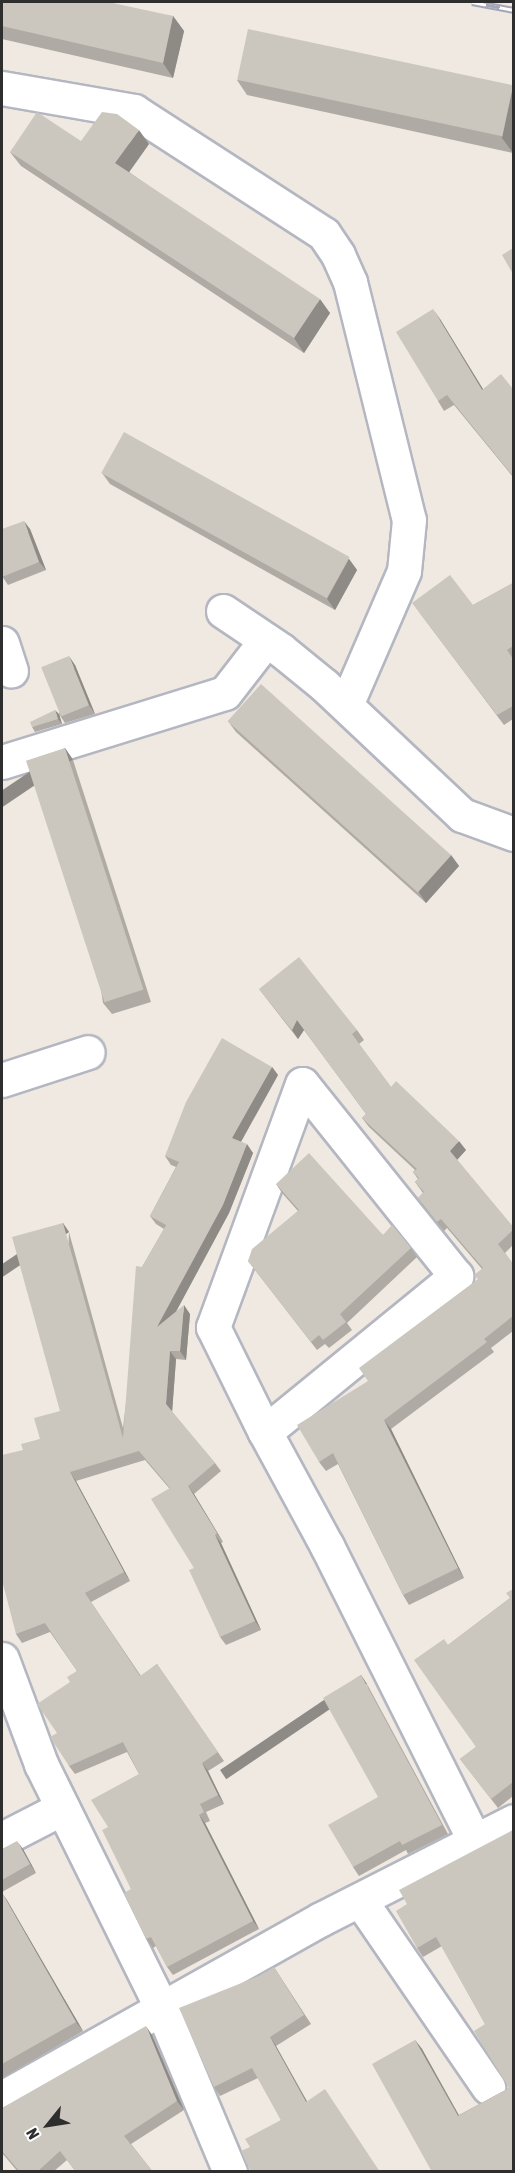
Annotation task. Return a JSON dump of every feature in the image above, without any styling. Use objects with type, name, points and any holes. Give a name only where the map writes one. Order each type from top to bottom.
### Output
[{"type":"street","points":[[2,88],[134,111],[324,234],[338,255],[350,282],[409,520],[404,571],[346,705]]},
{"type":"street","points":[[223,611],[266,640],[346,705],[462,815],[513,834]]},
{"type":"street","points":[[2,762],[225,693],[266,640]]},
{"type":"street","points":[[2,1080],[88,1052]]},
{"type":"street","points":[[265,1432],[456,1276],[302,1084],[213,1327],[265,1432],[327,1546],[475,1841]]},
{"type":"street","points":[[2,1659],[41,1764],[161,2007],[230,2172]]},
{"type":"street","points":[[2,1839],[63,1808]]},
{"type":"street","points":[[2,2098],[161,2007],[513,1821]]},
{"type":"street","points":[[360,1900],[488,2086]]},
{"type":"building","points":[[2,2],[108,2],[173,16],[163,63],[2,26]]},
{"type":"building","points":[[248,29],[513,85],[502,136],[237,80]]},
{"type":"building","points":[[37,112],[81,141],[102,112],[117,114],[139,130],[115,163],[320,299],[294,338],[10,152]]},
{"type":"building","points":[[513,248],[513,274],[502,255]]},
{"type":"building","points":[[433,309],[482,390],[501,374],[513,389],[513,476],[447,395],[438,401],[396,332]]},
{"type":"building","points":[[124,432],[350,557],[327,598],[101,473]]},
{"type":"building","points":[[24,521],[39,562],[2,577],[2,529]]},
{"type":"building","points":[[450,575],[473,605],[513,583],[513,646],[507,650],[513,659],[513,706],[497,715],[412,603]]},
{"type":"building","points":[[69,656],[89,705],[61,716],[41,667]]},
{"type":"building","points":[[261,684],[451,855],[418,892],[228,721]]},
{"type":"building","points":[[55,710],[58,719],[32,727],[30,722]]},
{"type":"building","points":[[65,748],[143,990],[104,1002],[26,761]]},
{"type":"building","points":[[299,957],[357,1030],[352,1034],[391,1087],[396,1081],[459,1141],[450,1151],[513,1227],[513,1230],[498,1244],[513,1264],[513,1316],[484,1339],[487,1342],[384,1420],[458,1568],[403,1595],[333,1453],[319,1462],[297,1425],[368,1381],[359,1368],[478,1279],[474,1275],[483,1268],[441,1219],[437,1222],[418,1198],[424,1192],[415,1182],[419,1178],[413,1172],[417,1169],[362,1118],[366,1114],[297,1020],[292,1030],[259,989]]},
{"type":"building","points":[[222,1038],[272,1067],[232,1138],[247,1144],[223,1205],[157,1327],[184,1305],[180,1351],[170,1351],[166,1404],[215,1463],[188,1486],[217,1533],[215,1535],[255,1621],[220,1637],[189,1570],[194,1568],[151,1499],[170,1488],[139,1451],[70,1472],[124,1572],[85,1593],[140,1676],[157,1664],[218,1752],[202,1763],[218,1795],[200,1804],[204,1812],[199,1815],[253,1921],[167,1967],[151,1937],[146,1939],[124,1893],[131,1889],[102,1830],[108,1827],[91,1800],[139,1774],[123,1742],[69,1766],[50,1737],[57,1733],[37,1704],[70,1682],[67,1677],[77,1671],[45,1623],[16,1634],[2,1580],[2,1455],[23,1450],[21,1444],[40,1439],[34,1418],[60,1411],[12,1237],[63,1223],[123,1438],[136,1266],[142,1267],[166,1225],[150,1216],[179,1162],[165,1156],[186,1102]]},
{"type":"building","points":[[309,1153],[383,1235],[392,1225],[411,1248],[340,1314],[346,1322],[323,1340],[319,1335],[311,1342],[248,1261],[252,1249],[299,1210],[276,1184]]},
{"type":"building","points":[[513,1589],[513,1782],[491,1799],[460,1759],[476,1747],[414,1660],[444,1639],[448,1645],[510,1598],[506,1593]]},
{"type":"building","points":[[361,1675],[442,1825],[402,1845],[400,1841],[353,1867],[328,1825],[378,1797],[323,1698]]},
{"type":"building","points":[[513,1830],[513,2172],[432,2172],[372,2064],[415,2040],[458,2116],[509,2088],[474,2031],[485,2024],[436,1937],[417,1948],[396,1911],[407,1904],[399,1890]]},
{"type":"building","points":[[17,1841],[30,1864],[2,1880],[2,1849]]},
{"type":"building","points":[[2,1893],[76,2022],[2,2064]]},
{"type":"building","points":[[274,1967],[304,2015],[270,2037],[306,2102],[325,2089],[380,2172],[251,2172],[241,2151],[250,2147],[245,2139],[281,2120],[252,2068],[214,2087],[179,2008],[259,1976]]},
{"type":"building","points":[[146,2026],[177,2101],[124,2136],[153,2172],[76,2172],[60,2151],[37,2172],[20,2172],[2,2151],[2,2108]]},
{"type":"railway","points":[[472,2],[514,10]]}]
